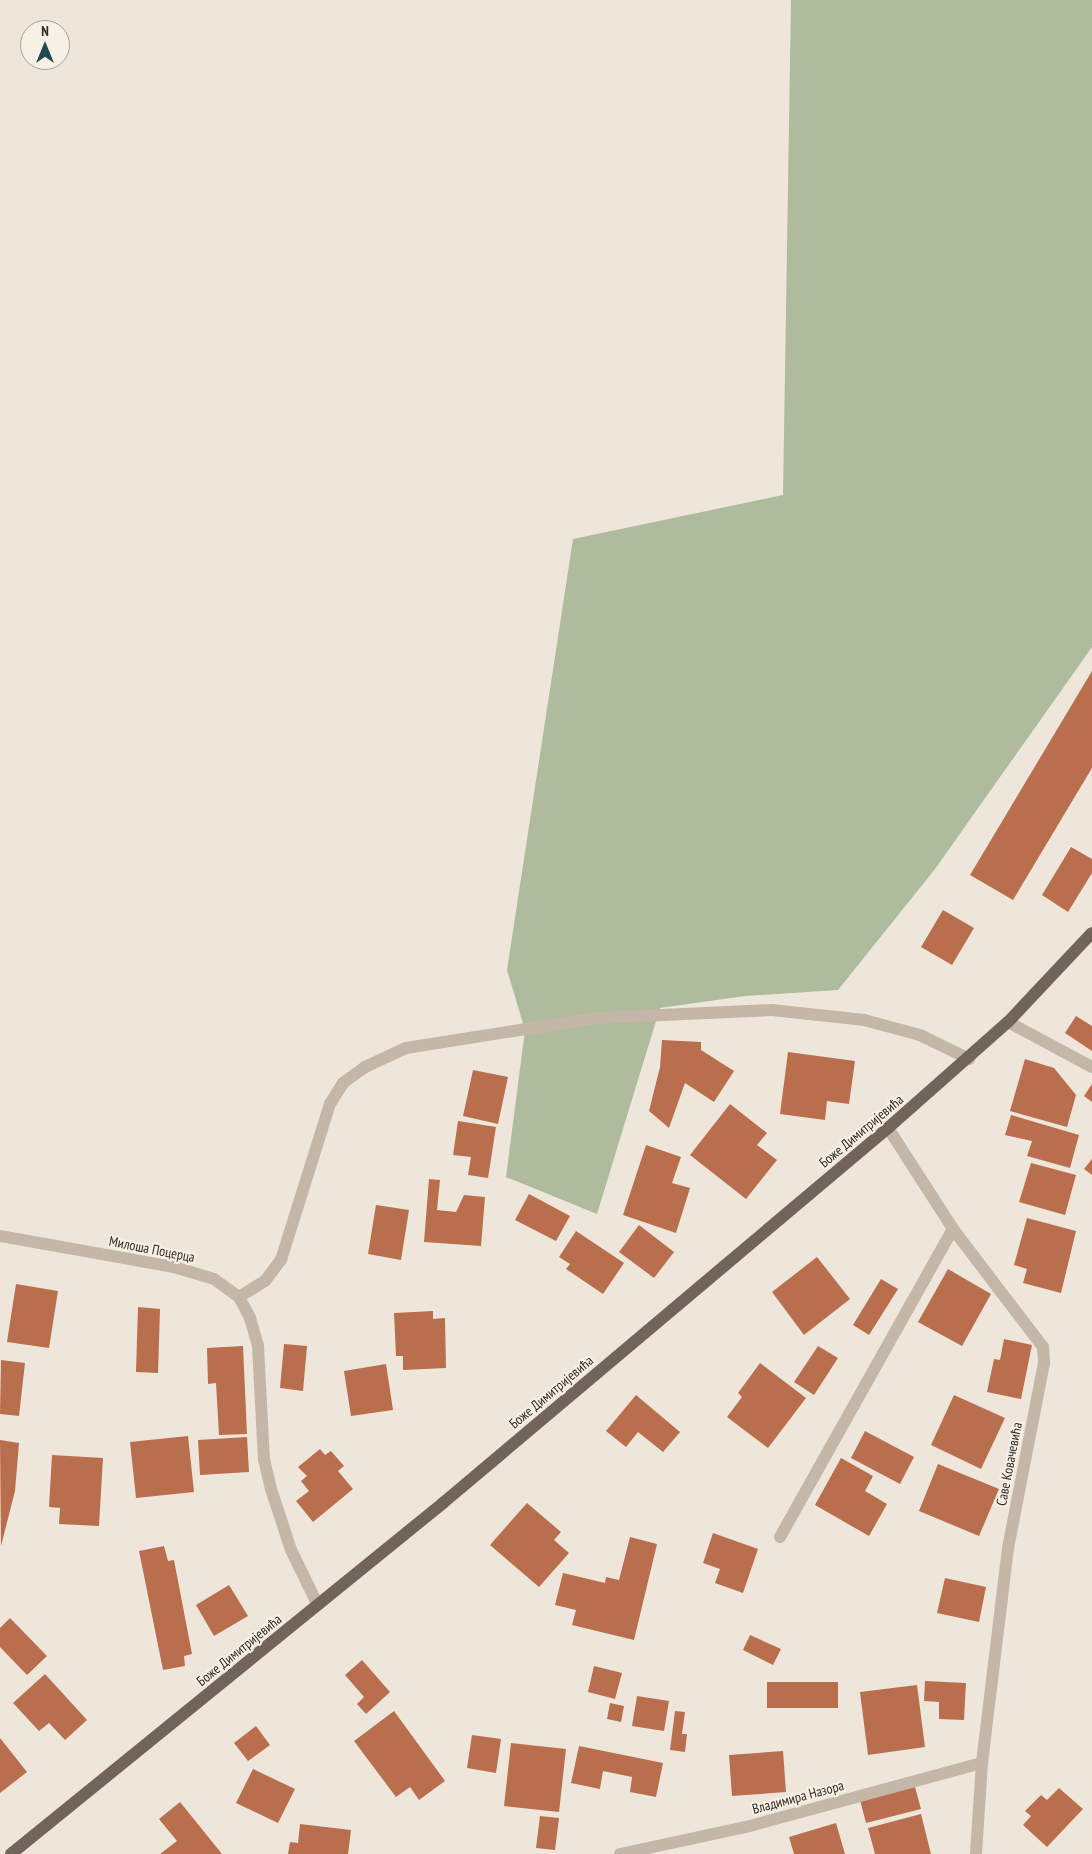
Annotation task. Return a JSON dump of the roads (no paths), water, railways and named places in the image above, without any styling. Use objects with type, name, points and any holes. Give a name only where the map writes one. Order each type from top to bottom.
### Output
[{"type":"main road","name":"Боже Димитријевића","points":[[11,1854],[318,1605],[969,1059],[1008,1022],[1092,932]]},
{"type":"street","points":[[239,1297],[264,1281],[281,1260],[330,1104],[343,1083],[365,1067],[406,1048],[596,1018],[772,1010],[864,1020],[920,1035],[969,1059]]},
{"type":"street","points":[[1008,1022],[1092,1067]]},
{"type":"street","name":"Саве Ковачевића","points":[[888,1128],[953,1229],[1043,1347],[1044,1363],[1008,1548],[982,1763],[976,1854]]},
{"type":"street","points":[[780,1537],[953,1229]]},
{"type":"street","name":"Милоша Поцерца","points":[[0,1236],[174,1268],[220,1282],[239,1297],[253,1325],[258,1346],[264,1459],[269,1482],[291,1550],[318,1605]]},
{"type":"street","name":"Владимира Назора","points":[[620,1854],[746,1827],[982,1763]]}]
